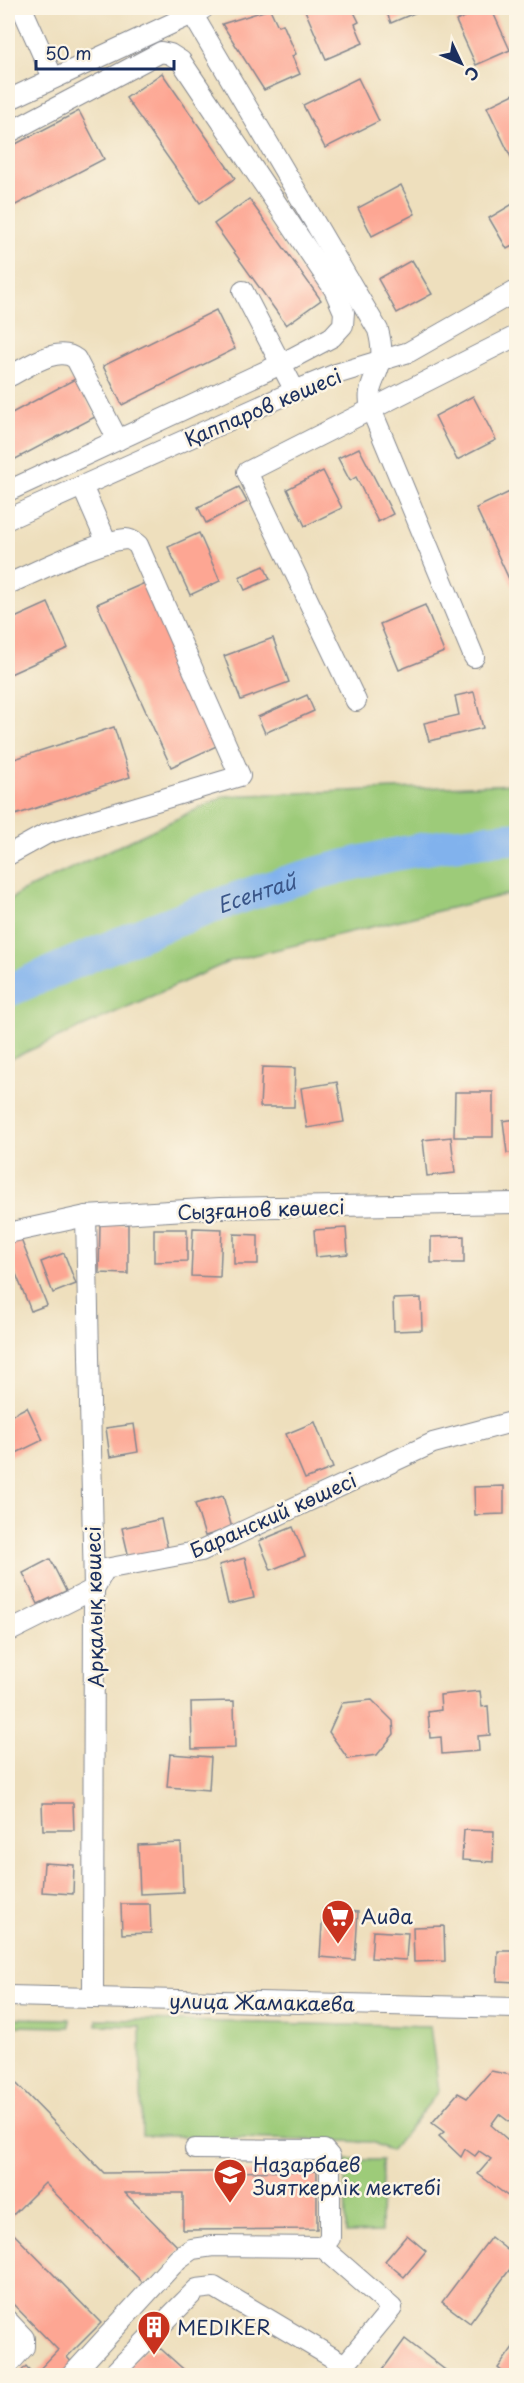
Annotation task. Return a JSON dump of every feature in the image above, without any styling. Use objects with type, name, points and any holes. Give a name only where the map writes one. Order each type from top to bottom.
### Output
[{"type":"street","points":[[21,8],[53,78]]},
{"type":"street","points":[[8,100],[197,10],[378,330],[382,347],[380,362],[368,394],[371,409],[474,657]]},
{"type":"street","points":[[8,132],[161,52],[170,54],[182,61],[334,289],[344,312],[343,325],[333,337],[281,364],[8,491]]},
{"type":"street","points":[[243,291],[295,391]]},
{"type":"street","name":"Қаппаров көшесі","points":[[8,519],[295,391],[336,374],[409,352],[516,291]]},
{"type":"street","points":[[356,701],[247,472],[516,336]]},
{"type":"street","points":[[8,377],[59,353],[71,355],[76,359],[118,440]]},
{"type":"street","points":[[82,486],[107,543]]},
{"type":"street","points":[[8,584],[107,543],[128,539],[138,545],[240,776],[45,834],[8,855]]},
{"type":"street","name":"Сызғанов көшесі","points":[[8,1233],[86,1216],[220,1208],[516,1203]]},
{"type":"street","name":"Арқалық көшесі","points":[[86,1216],[94,1589],[93,1998]]},
{"type":"street","name":"Баранский көшесі","points":[[8,1632],[94,1589],[105,1569],[201,1551],[434,1443],[516,1421]]},
{"type":"street","name":"улица Жамакаева","points":[[8,1996],[516,2008]]},
{"type":"street","points":[[195,2149],[324,2150],[330,2157],[330,2238],[322,2247]]},
{"type":"street","points":[[71,2376],[178,2259],[192,2249],[213,2246],[322,2247],[392,2308],[341,2370],[214,2287],[197,2289],[111,2376]]},
{"type":"street","points":[[8,2321],[24,2338],[24,2347],[8,2365]]},
{"type":"green space","points":[[516,784],[516,895],[505,895],[233,960],[8,1060],[8,902],[19,893],[225,796]]},
{"type":"green space","points":[[8,2018],[70,2019],[70,2027],[8,2026]]},
{"type":"green space","points":[[97,2019],[430,2027],[439,2091],[391,2151],[372,2142],[142,2135],[140,2026],[97,2025]]},
{"type":"green space","points":[[345,2160],[382,2160],[381,2232],[346,2233]]},
{"type":"building","points":[[304,8],[352,8],[359,22],[355,24],[363,43],[326,59]]},
{"type":"building","points":[[385,8],[426,8],[391,23]]},
{"type":"building","points":[[484,8],[491,8],[510,50],[476,65],[456,21]]},
{"type":"building","points":[[270,9],[278,26],[283,24],[296,54],[292,56],[300,74],[264,90],[222,24]]},
{"type":"building","points":[[162,73],[235,178],[200,203],[126,98]]},
{"type":"building","points":[[358,78],[379,121],[325,148],[303,105]]},
{"type":"building","points":[[516,93],[516,168],[487,107]]},
{"type":"building","points":[[79,111],[104,159],[8,209],[8,148]]},
{"type":"building","points":[[401,185],[415,214],[372,236],[358,208]]},
{"type":"building","points":[[249,199],[321,300],[286,325],[214,224]]},
{"type":"building","points":[[516,202],[516,244],[507,249],[489,218]]},
{"type":"building","points":[[412,260],[432,294],[397,313],[378,279]]},
{"type":"building","points":[[216,310],[235,349],[122,405],[103,366]]},
{"type":"building","points":[[75,379],[95,417],[8,463],[8,415]]},
{"type":"building","points":[[473,396],[496,440],[457,460],[435,416]]},
{"type":"building","points":[[359,448],[393,514],[378,522],[356,477],[350,481],[338,458]]},
{"type":"building","points":[[323,471],[342,508],[305,526],[287,489]]},
{"type":"building","points":[[239,487],[247,502],[206,523],[198,507]]},
{"type":"building","points":[[516,489],[516,594],[476,508]]},
{"type":"building","points":[[199,533],[220,581],[190,595],[168,547]]},
{"type":"building","points":[[264,566],[270,579],[245,590],[239,577]]},
{"type":"building","points":[[147,582],[221,744],[171,767],[97,604]]},
{"type":"building","points":[[48,603],[68,648],[8,675],[8,621]]},
{"type":"building","points":[[425,605],[444,652],[399,670],[380,624]]},
{"type":"building","points":[[273,638],[289,682],[241,700],[224,656]]},
{"type":"building","points":[[474,692],[483,728],[429,741],[424,723],[459,715],[455,696]]},
{"type":"building","points":[[307,695],[314,711],[265,733],[258,717]]},
{"type":"building","points":[[114,727],[130,777],[15,815],[8,790],[8,761]]},
{"type":"building","points":[[262,1067],[295,1068],[294,1107],[260,1107]]},
{"type":"building","points":[[337,1082],[344,1122],[307,1128],[301,1088]]},
{"type":"building","points":[[455,1092],[493,1092],[493,1137],[454,1137]]},
{"type":"building","points":[[516,1119],[516,1152],[507,1153],[503,1121]]},
{"type":"building","points":[[451,1137],[455,1173],[427,1176],[423,1140]]},
{"type":"building","points":[[100,1223],[128,1224],[128,1274],[99,1273]]},
{"type":"building","points":[[193,1228],[222,1229],[220,1277],[191,1276]]},
{"type":"building","points":[[346,1228],[348,1254],[316,1257],[314,1230]]},
{"type":"building","points":[[154,1229],[187,1229],[187,1261],[154,1262]]},
{"type":"building","points":[[234,1234],[258,1235],[258,1264],[234,1264]]},
{"type":"building","points":[[464,1236],[464,1263],[431,1263],[431,1237]]},
{"type":"building","points":[[20,1237],[47,1305],[31,1311],[10,1259],[8,1260],[8,1243]]},
{"type":"building","points":[[64,1253],[76,1284],[53,1293],[41,1262]]},
{"type":"building","points":[[421,1298],[422,1330],[394,1331],[393,1299]]},
{"type":"building","points":[[27,1407],[43,1440],[8,1457],[8,1417]]},
{"type":"building","points":[[315,1422],[333,1468],[305,1479],[286,1434]]},
{"type":"building","points":[[134,1424],[138,1452],[110,1457],[106,1428]]},
{"type":"building","points":[[504,1486],[504,1514],[475,1515],[474,1487]]},
{"type":"building","points":[[223,1496],[232,1528],[205,1536],[195,1504]]},
{"type":"building","points":[[161,1519],[168,1550],[129,1558],[122,1528]]},
{"type":"building","points":[[293,1527],[305,1556],[271,1570],[259,1541]]},
{"type":"building","points":[[245,1558],[254,1598],[228,1604],[219,1565]]},
{"type":"building","points":[[50,1559],[66,1591],[38,1604],[23,1573]]},
{"type":"building","points":[[480,1691],[482,1707],[488,1706],[490,1735],[478,1736],[479,1751],[442,1754],[441,1737],[430,1738],[428,1712],[441,1710],[440,1695]]},
{"type":"building","points":[[372,1700],[393,1721],[394,1734],[377,1755],[348,1759],[329,1732],[342,1703]]},
{"type":"building","points":[[234,1701],[235,1748],[192,1749],[191,1702]]},
{"type":"building","points":[[170,1754],[211,1757],[209,1790],[167,1787]]},
{"type":"building","points":[[42,1803],[73,1803],[74,1830],[43,1830]]},
{"type":"building","points":[[464,1830],[494,1831],[493,1862],[462,1860]]},
{"type":"building","points":[[181,1843],[183,1892],[140,1894],[138,1845]]},
{"type":"building","points":[[44,1863],[74,1865],[73,1894],[42,1892]]},
{"type":"building","points":[[121,1904],[150,1904],[151,1933],[122,1934]]},
{"type":"building","points":[[323,1909],[358,1912],[355,1960],[320,1957]]},
{"type":"building","points":[[444,1926],[445,1961],[414,1962],[413,1927]]},
{"type":"building","points":[[373,1931],[408,1933],[406,1960],[371,1958]]},
{"type":"building","points":[[498,1951],[516,1951],[516,1982],[497,1981]]},
{"type":"building","points":[[491,2071],[516,2076],[516,2127],[499,2114],[491,2125],[516,2147],[516,2187],[509,2197],[478,2174],[491,2159],[479,2151],[475,2156],[465,2149],[461,2157],[439,2136],[444,2132],[432,2123],[458,2093],[467,2098]]},
{"type":"building","points":[[8,2075],[104,2173],[317,2171],[317,2229],[183,2230],[183,2193],[125,2193],[180,2249],[144,2284],[45,2183],[8,2220]]},
{"type":"building","points":[[8,2228],[101,2323],[67,2357],[73,2364],[62,2376],[17,2376],[26,2366],[34,2375],[58,2350],[8,2299]]},
{"type":"building","points":[[407,2235],[426,2251],[404,2277],[385,2261]]},
{"type":"building","points":[[491,2237],[516,2257],[516,2261],[470,2323],[442,2302]]},
{"type":"building","points":[[405,2339],[453,2376],[378,2376]]},
{"type":"building","points":[[516,2343],[516,2376],[508,2376],[498,2368]]},
{"type":"building","name":"MEDIKER","points":[[161,2349],[191,2376],[120,2376],[144,2350]]},
{"type":"waterway","name":"Есентай","points":[[8,991],[193,914],[319,873],[384,857],[449,845],[516,838]]},
{"type":"place","name":"Аида","points":[[338,1945]]},
{"type":"place","name":"Назарбаев Зияткерлік мектебі","points":[[230,2204]]},
{"type":"place","name":"MEDIKER","points":[[154,2356]]}]
